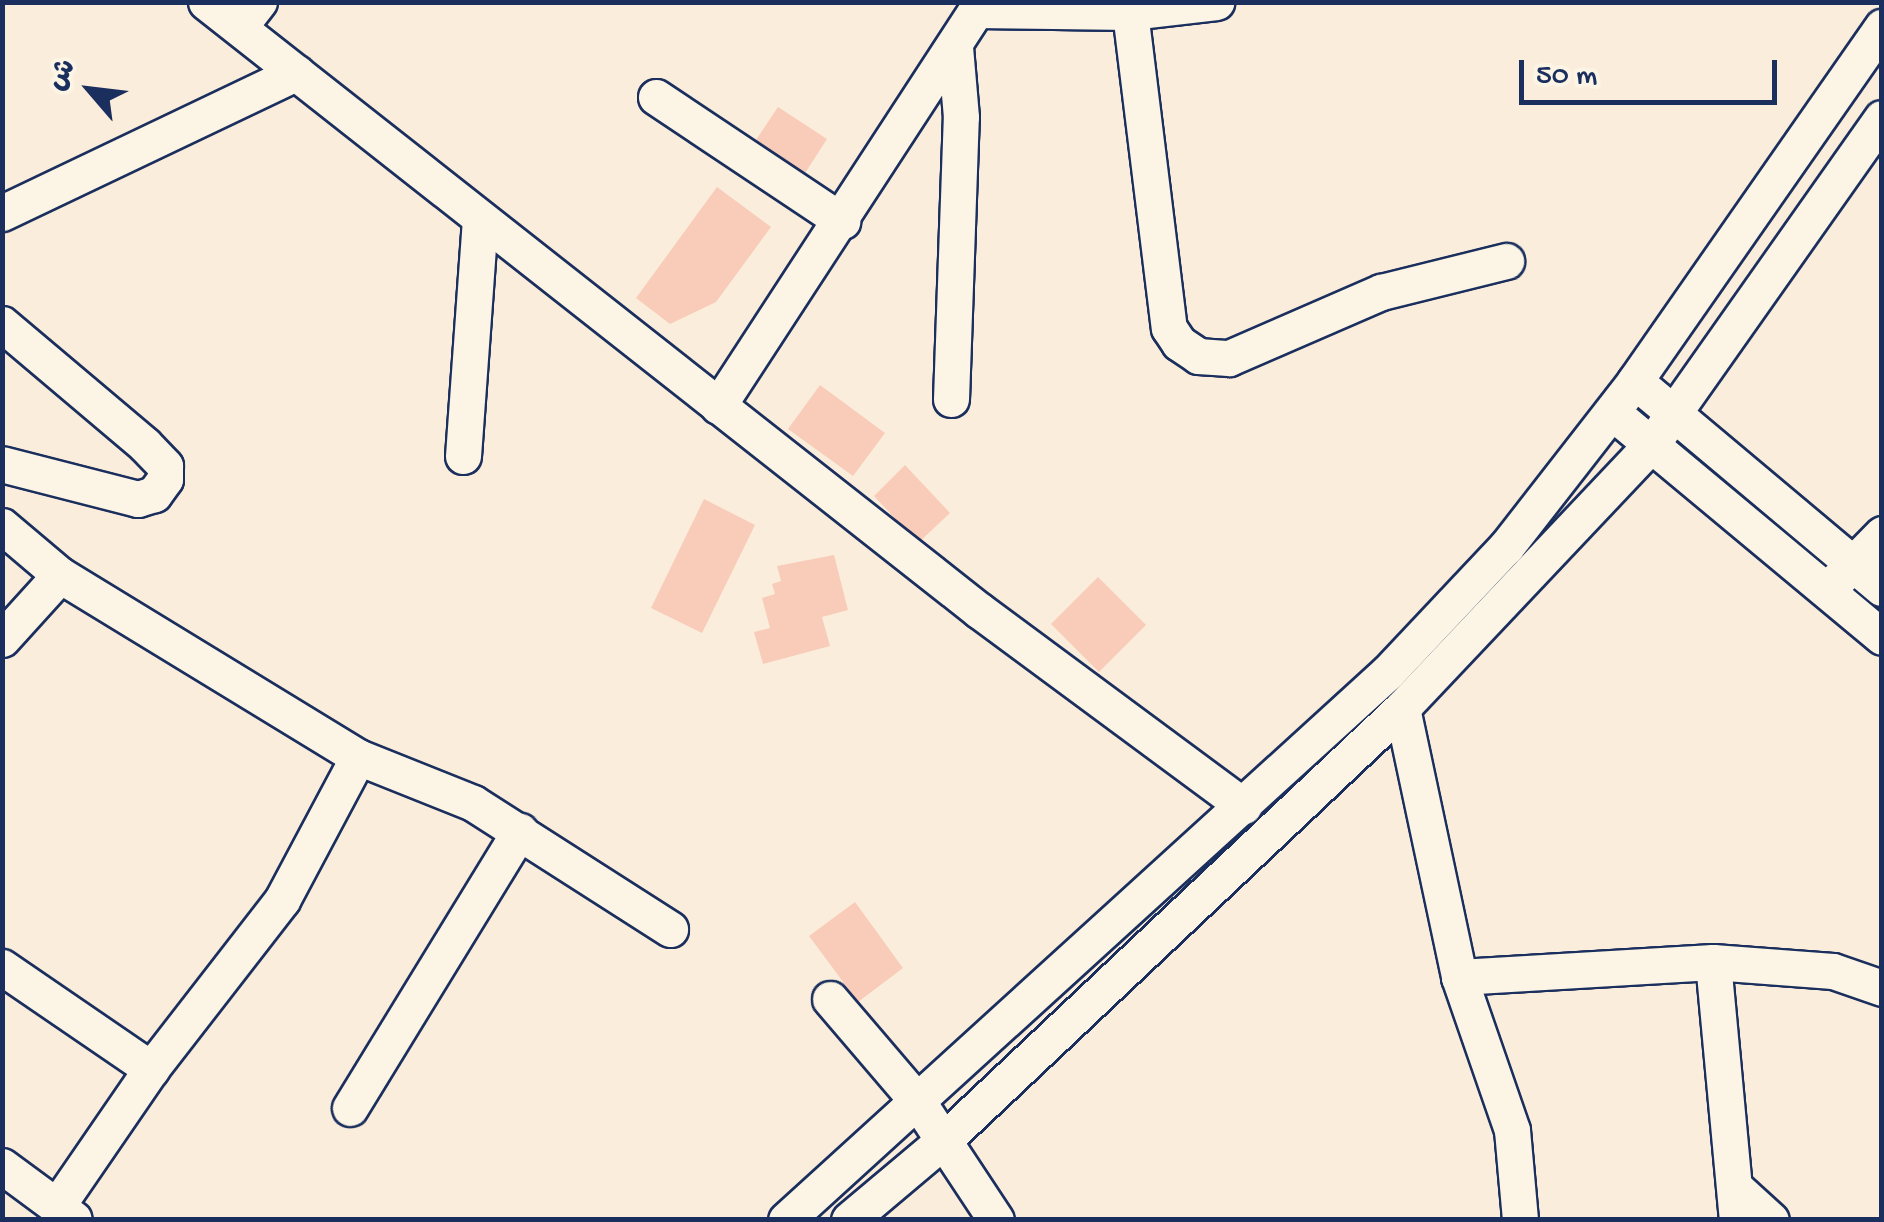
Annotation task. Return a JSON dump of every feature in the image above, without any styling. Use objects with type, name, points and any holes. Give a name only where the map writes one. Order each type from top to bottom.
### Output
[{"type":"street","points":[[206,2],[250,14],[296,73],[480,222],[1244,806]]},
{"type":"street","points":[[718,406],[979,6],[1130,12],[1216,2]]},
{"type":"street","points":[[1130,12],[1169,328],[1179,343],[1198,356],[1229,358],[1381,292],[1506,261]]},
{"type":"street","points":[[786,1220],[1388,672],[1493,561],[1635,381],[1882,27]]},
{"type":"street","points":[[951,400],[961,117],[955,46]]},
{"type":"street","points":[[2,212],[296,73]]},
{"type":"street","points":[[656,98],[842,220]]},
{"type":"street","points":[[849,1220],[944,1140],[1402,708],[1651,445],[1882,118]]},
{"type":"street","points":[[462,456],[480,222]]},
{"type":"street","points":[[2,324],[146,446],[165,466],[165,480],[154,494],[138,499],[2,464]]},
{"type":"street","points":[[1635,381],[1882,588]]},
{"type":"street","points":[[1612,412],[1882,636]]},
{"type":"street","points":[[2,526],[60,574],[358,757],[432,782],[520,831],[670,928]]},
{"type":"street","points":[[1827,591],[1882,534]]},
{"type":"street","points":[[2,639],[60,574]]},
{"type":"street","points":[[1402,708],[1460,977],[1506,1106],[1520,1220]]},
{"type":"street","points":[[2,1166],[66,1213],[151,1069],[282,900],[358,757]]},
{"type":"street","points":[[350,1108],[520,831]]},
{"type":"street","points":[[1460,977],[1713,962],[1833,972],[1882,988]]},
{"type":"street","points":[[1713,962],[1738,1205],[1771,1220]]},
{"type":"street","points":[[2,967],[151,1069]]},
{"type":"street","points":[[830,999],[918,1102],[996,1220]]},
{"type":"building","points":[[778,107],[827,139],[800,181],[750,149]]},
{"type":"building","points":[[717,187],[771,227],[716,302],[670,324],[636,298]]},
{"type":"building","points":[[820,385],[885,433],[853,476],[788,429]]},
{"type":"building","points":[[905,465],[950,513],[918,543],[874,496]]},
{"type":"building","points":[[704,499],[755,525],[702,633],[651,608]]},
{"type":"building","points":[[834,555],[848,610],[822,617],[830,646],[763,664],[754,632],[770,628],[762,598],[775,594],[772,584],[781,581],[777,566]]},
{"type":"building","points":[[1098,577],[1146,625],[1099,672],[1051,624]]},
{"type":"building","points":[[855,902],[903,968],[858,1002],[809,936]]}]
